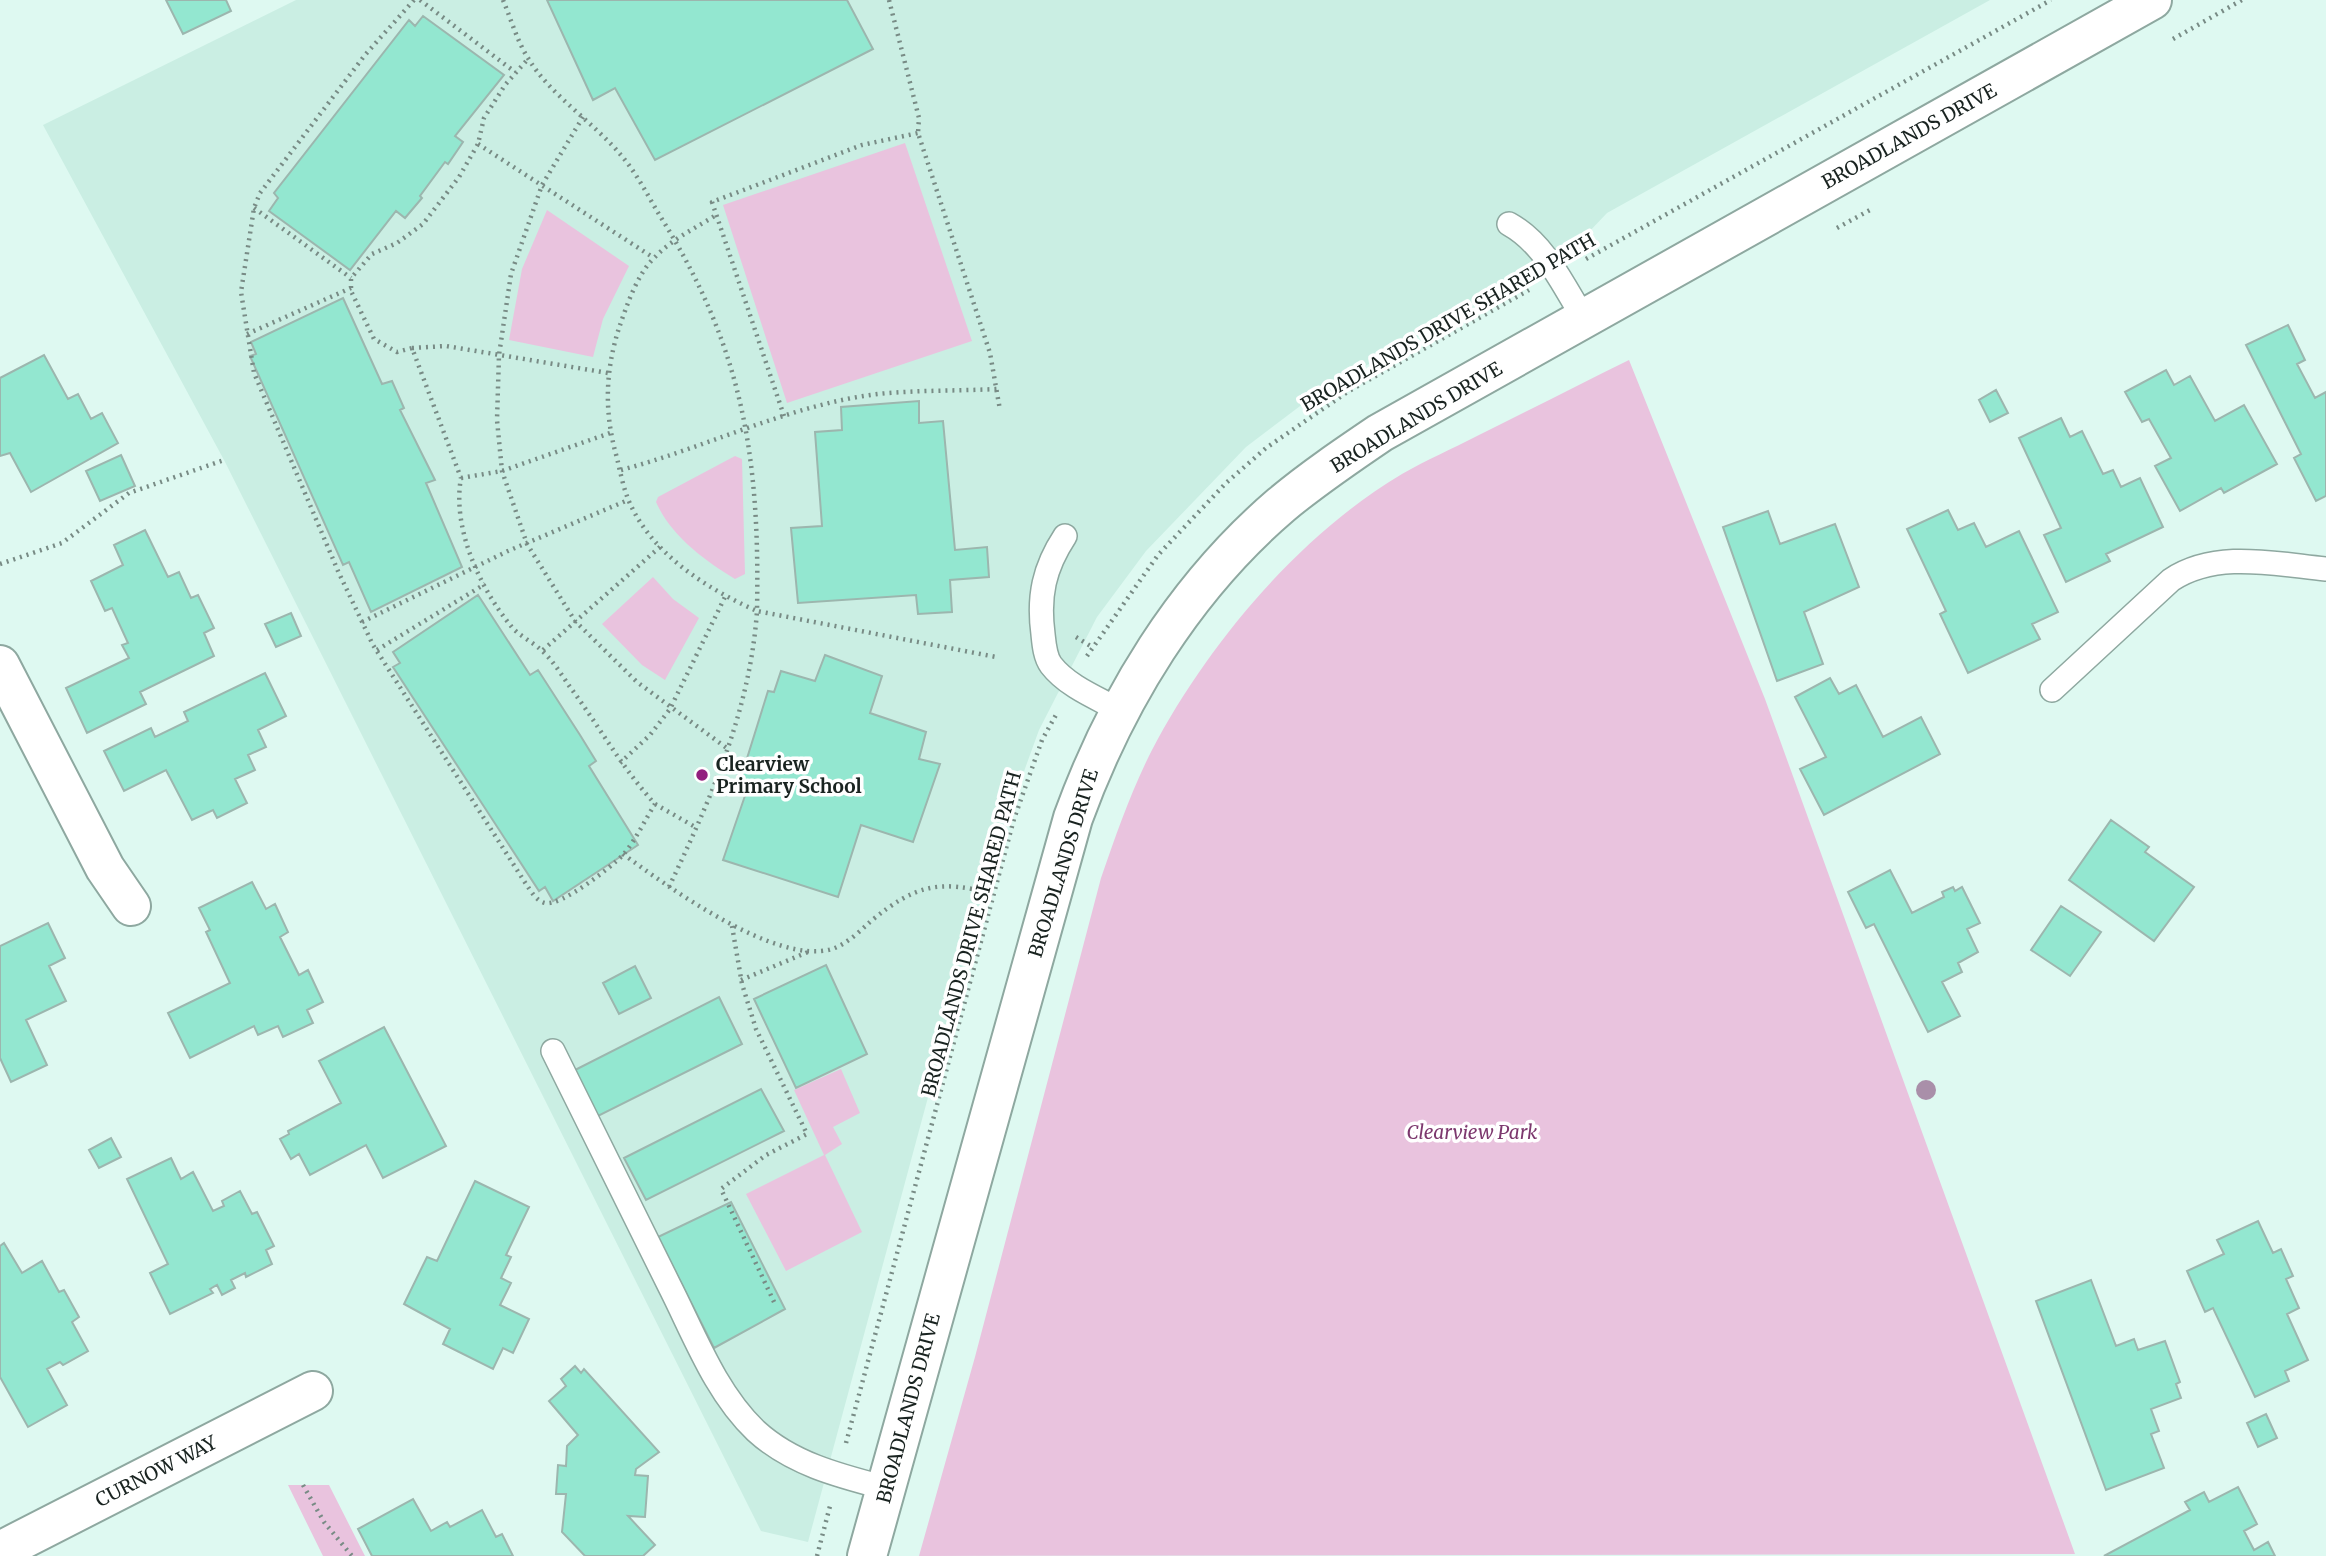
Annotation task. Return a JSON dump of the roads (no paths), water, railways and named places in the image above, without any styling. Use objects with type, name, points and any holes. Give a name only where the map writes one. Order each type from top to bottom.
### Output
[{"type":"street","name":"BROADLANDS DRIVE","points":[[867,1556],[1066,842],[1095,758],[1119,710],[1191,599],[1234,551],[1280,506],[1381,433],[2152,0]]},
{"type":"street","points":[[0,665],[105,868],[131,906]]},
{"type":"street","name":"CURNOW WAY","points":[[0,1550],[313,1391]]},
{"type":"lane","points":[[1509,224],[1523,232],[1537,246],[1584,319]]},
{"type":"lane","points":[[1065,536],[1050,558],[1042,584],[1040,611],[1044,646],[1051,664],[1073,684],[1119,710]]},
{"type":"lane","points":[[2052,690],[2172,580],[2190,567],[2237,561],[2326,569]]},
{"type":"lane","points":[[553,1051],[726,1395],[741,1416],[774,1446],[838,1475],[886,1488]]},
{"type":"place","name":"Clearview Primary School","points":[[702,775]]},
{"type":"park label","name":"Clearview Park","points":[[1472,1132]]}]
